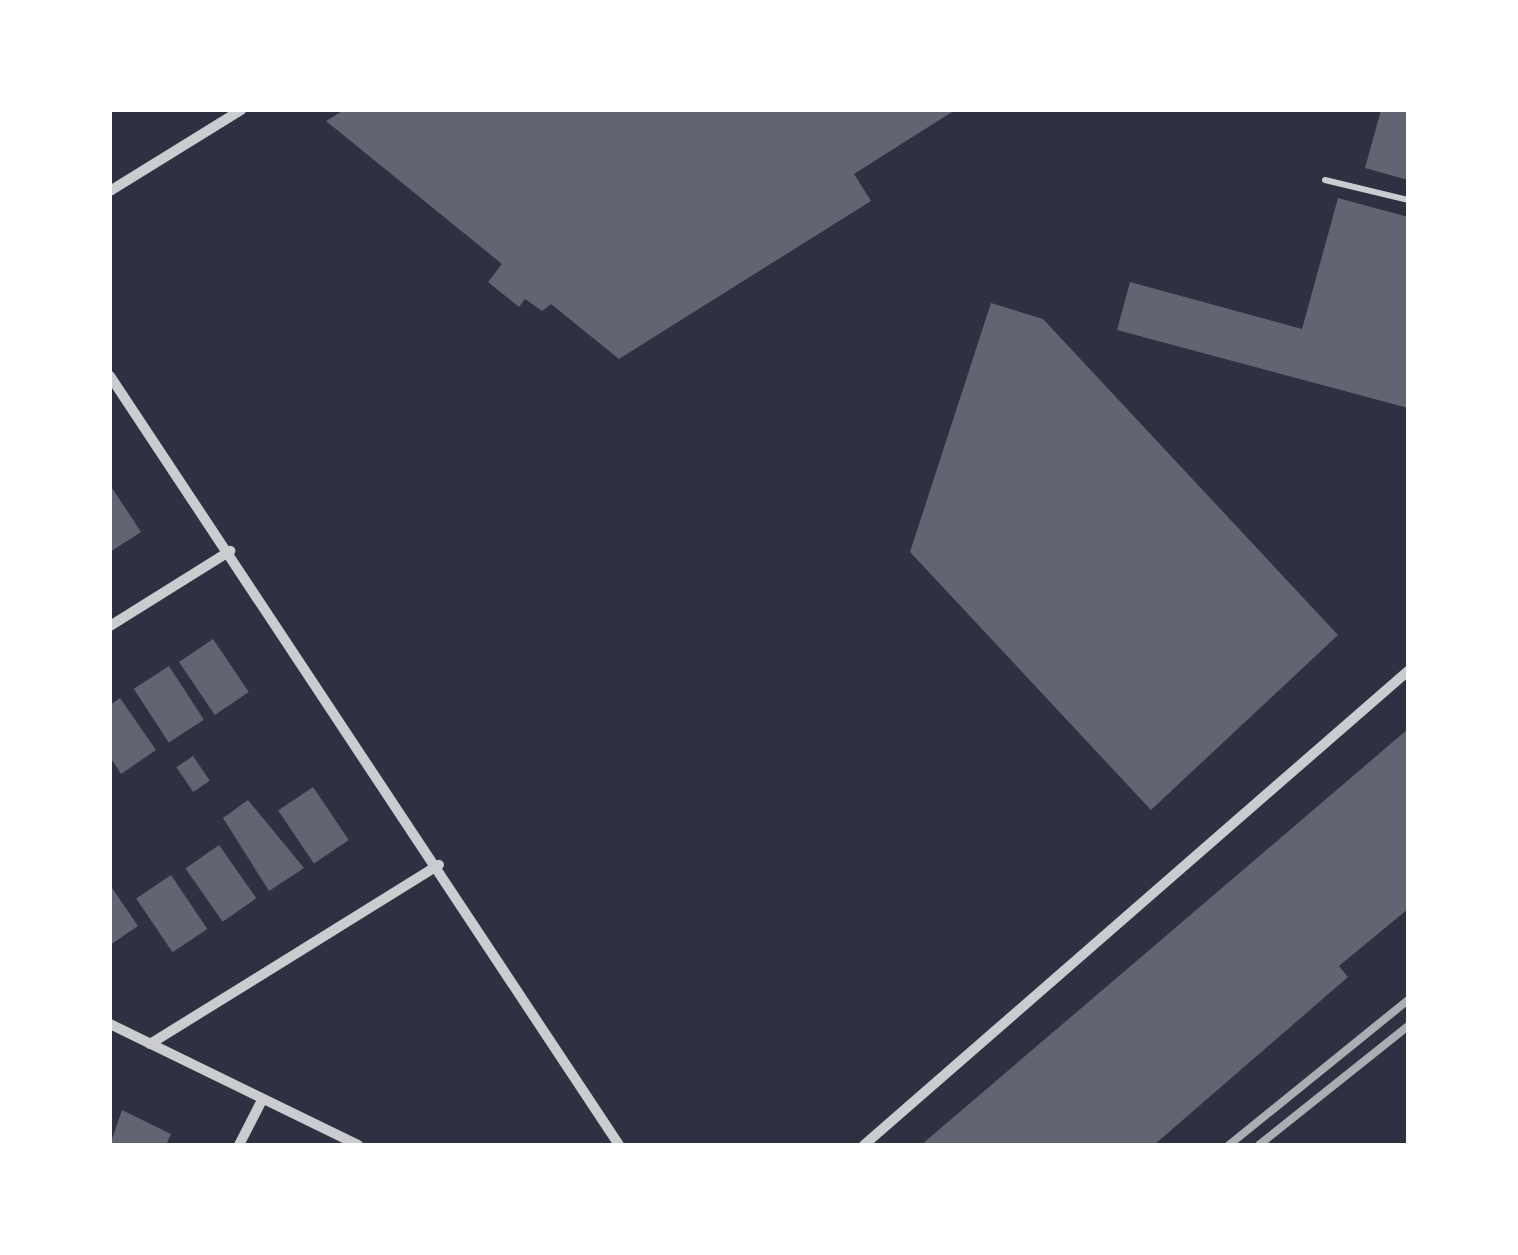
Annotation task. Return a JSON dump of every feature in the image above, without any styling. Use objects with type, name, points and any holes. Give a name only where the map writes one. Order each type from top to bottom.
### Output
[{"type":"street","points":[[110,191],[241,110]]},
{"type":"street","points":[[110,376],[439,865],[619,1145]]},
{"type":"street","points":[[110,626],[230,551]]},
{"type":"street","points":[[864,1145],[1408,671]]},
{"type":"street","points":[[150,1044],[439,865]]},
{"type":"street","points":[[110,1024],[358,1145]]},
{"type":"street","points":[[239,1145],[262,1100]]},
{"type":"lane","points":[[1325,180],[1408,200]]},
{"type":"building","points":[[344,110],[955,110],[854,174],[871,201],[619,359],[551,304],[542,311],[525,299],[519,307],[488,282],[502,264],[326,121]]},
{"type":"building","points":[[1381,110],[1408,110],[1408,180],[1365,168]]},
{"type":"building","points":[[1338,198],[1408,217],[1408,408],[1117,330],[1130,282],[1302,329]]},
{"type":"building","points":[[991,303],[1043,319],[1338,635],[1151,810],[910,552]]},
{"type":"building","points":[[110,485],[141,532],[110,552]]},
{"type":"building","points":[[213,639],[249,692],[215,715],[179,662]]},
{"type":"building","points":[[169,666],[204,720],[169,743],[134,689]]},
{"type":"building","points":[[120,698],[156,750],[121,774],[110,757],[110,705]]},
{"type":"building","points":[[1408,729],[1408,909],[1339,966],[1348,977],[1154,1145],[921,1145]]},
{"type":"building","points":[[193,756],[210,781],[193,792],[176,767]]},
{"type":"building","points":[[313,787],[349,840],[314,864],[278,810]]},
{"type":"building","points":[[248,800],[304,868],[269,891],[223,818]]},
{"type":"building","points":[[219,845],[256,898],[223,922],[185,869]]},
{"type":"building","points":[[171,875],[207,929],[173,952],[136,898]]},
{"type":"building","points":[[110,885],[138,926],[110,945]]},
{"type":"building","points":[[122,1110],[171,1134],[166,1145],[110,1145]]},
{"type":"railway","points":[[1229,1145],[1408,1000]]},
{"type":"railway","points":[[1259,1145],[1408,1026]]}]
